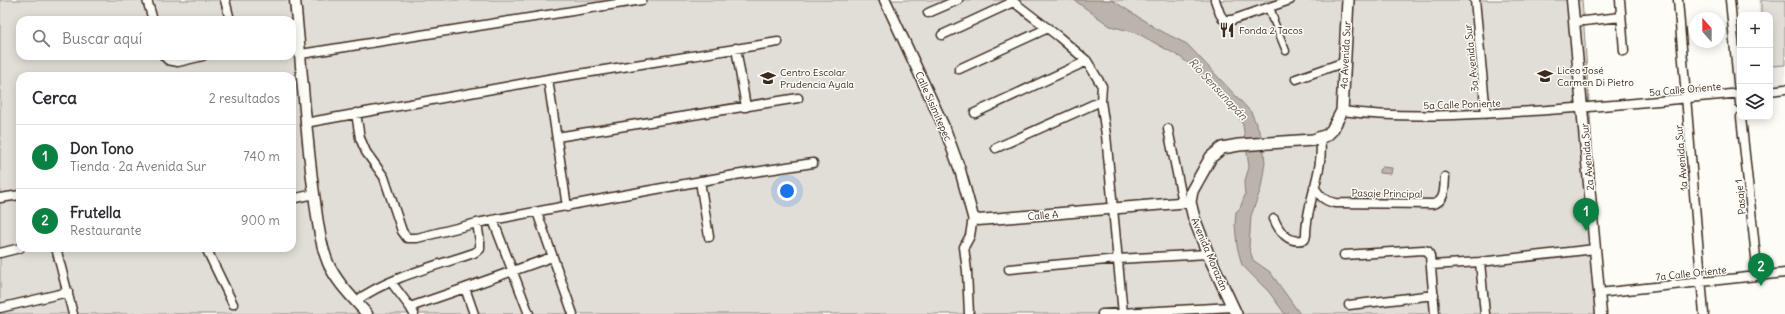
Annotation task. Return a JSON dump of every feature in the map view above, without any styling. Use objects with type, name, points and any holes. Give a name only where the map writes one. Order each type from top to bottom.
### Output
[{"type":"main road","name":"4a Avenida Sur","points":[[1342,111],[1348,0]]},
{"type":"main road","points":[[1186,203],[1211,157],[1222,148],[1239,145],[1304,142],[1320,138],[1332,130],[1342,111]]},
{"type":"main road","name":"Avenida Morazán","points":[[1186,203],[1234,310]]},
{"type":"street","points":[[147,0],[152,16]]},
{"type":"street","points":[[225,0],[229,16]]},
{"type":"street","points":[[294,0],[294,16]]},
{"type":"street","points":[[301,54],[642,0]]},
{"type":"street","name":"Calle Sisimitepec","points":[[885,0],[946,129],[960,170],[973,217]]},
{"type":"street","points":[[928,14],[958,0]]},
{"type":"street","points":[[1215,0],[1224,20],[1232,20],[1290,0]]},
{"type":"street","name":"3a Avenida Sur","points":[[1475,0],[1486,114]]},
{"type":"street","name":"2a Avenida Sur","points":[[1572,0],[1601,314]]},
{"type":"street","points":[[1620,0],[1624,51]]},
{"type":"street","name":"1a Avenida Sur","points":[[1678,0],[1704,314]]},
{"type":"street","points":[[1730,0],[1739,84]]},
{"type":"street","points":[[942,35],[1012,1],[1048,28],[1087,61],[1102,86],[1102,101],[1123,313]]},
{"type":"street","points":[[1269,7],[1286,51]]},
{"type":"street","points":[[1575,22],[1621,17]]},
{"type":"street","points":[[959,69],[1048,28]]},
{"type":"street","points":[[296,38],[301,54],[305,123],[314,194],[322,239],[328,262],[338,280],[367,314]]},
{"type":"street","points":[[305,123],[548,79],[778,42]]},
{"type":"street","points":[[736,48],[746,107]]},
{"type":"street","points":[[168,60],[178,62],[186,60]]},
{"type":"street","points":[[975,112],[1087,61]]},
{"type":"street","points":[[1296,79],[1345,62]]},
{"type":"street","points":[[548,79],[567,207]]},
{"type":"street","points":[[1773,91],[1785,89]]},
{"type":"street","name":"5a Calle Oriente","points":[[1583,108],[1737,93]]},
{"type":"street","points":[[557,137],[798,98]]},
{"type":"street","points":[[996,148],[1102,101]]},
{"type":"street","name":"5a Calle Poniente","points":[[1342,111],[1416,116],[1486,114],[1583,108]]},
{"type":"street","points":[[356,113],[360,138],[366,152],[384,177],[402,231],[407,238],[417,238],[477,223],[700,181],[813,163]]},
{"type":"street","name":"Pasaje 1","points":[[1742,120],[1758,276]]},
{"type":"street","points":[[1168,129],[1186,203]]},
{"type":"street","points":[[1274,219],[1278,228],[1288,238],[1300,240],[1305,239],[1307,215],[1321,158],[1320,138]]},
{"type":"street","name":"Pasaje Principal","points":[[1314,187],[1322,197],[1335,203],[1433,204],[1439,203],[1443,199],[1445,177]]},
{"type":"street","points":[[700,181],[710,238]]},
{"type":"street","points":[[296,198],[314,194]]},
{"type":"street","points":[[0,198],[16,196]]},
{"type":"street","name":"Calle A","points":[[973,217],[978,220],[1186,203]]},
{"type":"street","points":[[537,212],[573,314]]},
{"type":"street","points":[[969,314],[967,271],[964,247],[970,236],[973,217]]},
{"type":"street","points":[[493,220],[514,270],[529,314]]},
{"type":"street","points":[[356,301],[391,282],[474,253],[480,249],[477,223]]},
{"type":"street","points":[[0,253],[16,249]]},
{"type":"street","points":[[1431,265],[1480,262],[1595,249]]},
{"type":"street","points":[[1344,255],[1423,250],[1428,251],[1431,265],[1435,314]]},
{"type":"street","points":[[57,252],[73,314]]},
{"type":"street","points":[[208,252],[233,304]]},
{"type":"street","points":[[1009,269],[1118,259],[1208,254]]},
{"type":"street","points":[[391,282],[412,311],[465,288],[552,257]]},
{"type":"street","points":[[1480,262],[1485,314]]},
{"type":"street","name":"7a Calle Oriente","points":[[1599,293],[1785,273]]},
{"type":"street","points":[[465,288],[474,314]]},
{"type":"street","points":[[0,308],[68,292]]},
{"type":"street","points":[[1349,306],[1434,295]]},
{"type":"street","points":[[1102,314],[1234,310]]},
{"type":"shaded area","points":[[0,0],[1582,0],[1604,314],[0,314]]},
{"type":"shaded area","points":[[1758,0],[1785,0],[1785,86],[1773,88],[1773,12],[1759,12]]},
{"type":"shaded area","points":[[1761,0],[1785,0],[1785,65],[1773,66],[1773,12],[1761,12]]},
{"type":"water","name":"Río Sensunapán","points":[[1074,0],[1112,0],[1157,29],[1187,44],[1251,112],[1263,140],[1265,163],[1261,188],[1251,216],[1249,247],[1253,260],[1270,272],[1300,314],[1285,314],[1269,292],[1242,265],[1237,246],[1235,225],[1236,212],[1240,208],[1245,195],[1244,184],[1249,167],[1243,125],[1240,119],[1228,103],[1192,66],[1180,57],[1137,33],[1110,26]]},
{"type":"water","points":[[1382,167],[1392,168],[1391,174],[1379,173],[1379,170]]},
{"type":"place","name":"Fonda 2 Tacos","points":[[1227,30]]},
{"type":"place","name":"Liceo José Carmen Di Pietro","points":[[1545,76]]},
{"type":"place","name":"Centro Escolar Prudencia Ayala","points":[[768,78]]},
{"type":"place","name":"Don Tono","points":[[1586,231]]},
{"type":"place","name":"Frutella","points":[[1761,286]]}]
